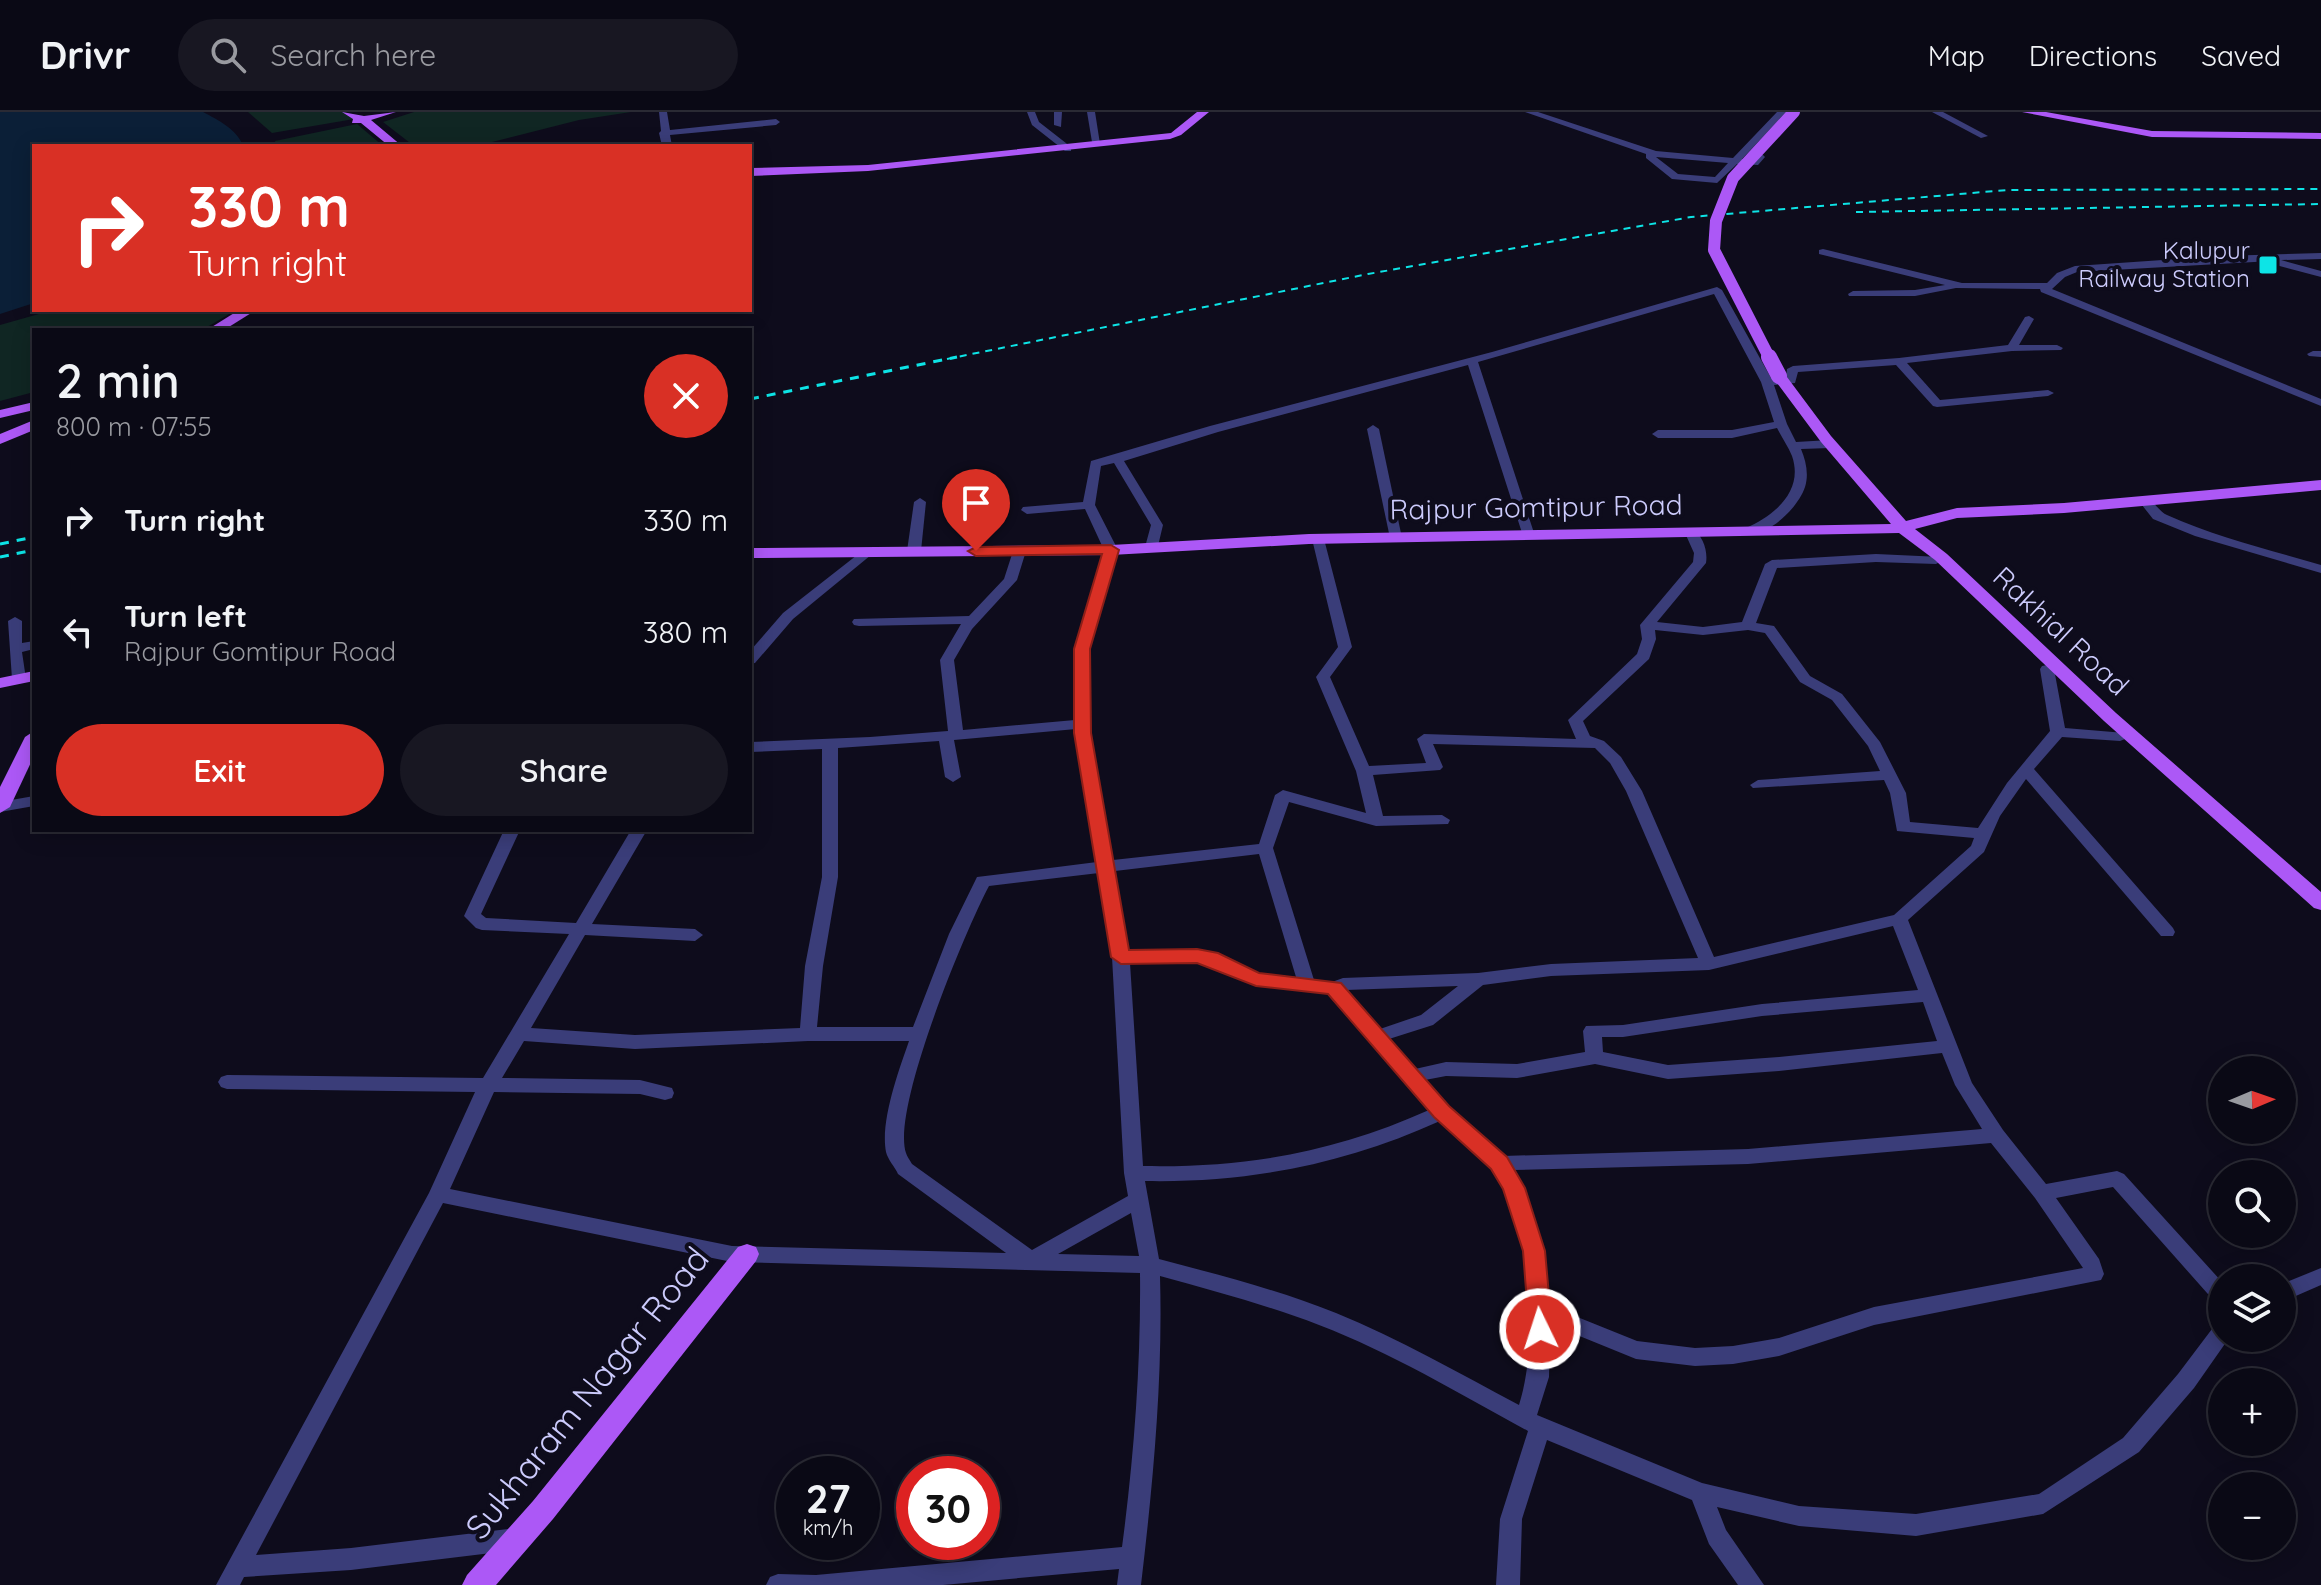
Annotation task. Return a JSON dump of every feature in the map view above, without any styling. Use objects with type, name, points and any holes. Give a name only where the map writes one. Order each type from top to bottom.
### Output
[{"type":"main road","points":[[346,118],[391,112]]},
{"type":"main road","points":[[1067,148],[1170,134],[1194,112]]},
{"type":"main road","points":[[752,170],[851,167],[1067,148],[1170,134],[1204,112]]},
{"type":"main road","name":"Rakhial Road","points":[[1794,112],[1733,178],[1716,221],[1714,250],[1776,380],[1899,528],[2120,736],[2156,763],[2321,913]]},
{"type":"main road","points":[[2027,112],[2152,134],[2321,136]]},
{"type":"main road","points":[[368,116],[394,144]]},
{"type":"main road","points":[[368,116],[405,144]]},
{"type":"main road","points":[[218,328],[246,312]]},
{"type":"main road","points":[[227,328],[255,312]]},
{"type":"main road","points":[[0,413],[32,405]]},
{"type":"main road","points":[[0,440],[32,425]]},
{"type":"main road","name":"Rajpur Gomtipur Road","points":[[752,553],[1111,550],[1318,539],[1899,528],[1957,513],[2064,508],[2321,485]]},
{"type":"main road","name":"Rakhial Road","points":[[1899,528],[1941,557],[2110,717],[2321,903]]},
{"type":"main road","points":[[0,683],[27,677]]},
{"type":"main road","points":[[0,807],[32,741]]},
{"type":"main road","name":"Sukharam Nagar Road","points":[[477,1585],[518,1539],[747,1254]]},
{"type":"street","points":[[663,112],[666,144]]},
{"type":"street","points":[[1031,112],[1035,123],[1067,148]]},
{"type":"street","points":[[1058,112],[1058,125]]},
{"type":"street","points":[[1091,112],[1097,142]]},
{"type":"street","points":[[1529,112],[1641,151],[1693,159],[1735,159],[1755,163],[1801,112]]},
{"type":"street","points":[[1641,151],[1675,177],[1717,180],[1782,112]]},
{"type":"street","points":[[1936,112],[1984,136]]},
{"type":"street","points":[[663,133],[776,122]]},
{"type":"street","points":[[1823,252],[1962,286]]},
{"type":"street","points":[[2321,256],[2075,269],[2061,275],[2045,290],[2321,403]]},
{"type":"street","points":[[2260,257],[2321,274]]},
{"type":"street","points":[[1853,294],[1915,293],[1962,286],[2049,286]]},
{"type":"street","points":[[1129,1585],[1142,1480],[1151,1314],[1150,1265],[1134,1173],[1121,957],[1083,724],[1082,649],[1111,550],[1089,505],[1095,464],[1717,290],[1776,380],[1781,424],[1800,465],[1799,482],[1786,508],[1776,519],[1751,531]]},
{"type":"street","points":[[2012,348],[2029,319]]},
{"type":"street","points":[[1776,380],[1792,380],[1790,373],[1793,369],[2012,348],[2057,348]]},
{"type":"street","points":[[1472,360],[1529,536]]},
{"type":"street","points":[[1899,361],[1937,404],[2048,393]]},
{"type":"street","points":[[1658,434],[1732,434],[1781,424]]},
{"type":"street","points":[[1373,429],[1396,538]]},
{"type":"street","points":[[1793,446],[1830,444]]},
{"type":"street","points":[[1117,459],[1157,525],[1152,547]]},
{"type":"street","points":[[2144,500],[2158,516],[2186,527],[2321,569]]},
{"type":"street","points":[[914,551],[920,502]]},
{"type":"street","points":[[1027,510],[1089,505]]},
{"type":"street","points":[[1786,508],[1791,519],[1807,530]]},
{"type":"street","points":[[1691,533],[1701,553],[1699,563],[1647,625],[1649,639],[1644,656],[1575,720],[1584,739],[1599,744],[1616,760],[1634,791],[1709,964]]},
{"type":"street","points":[[1318,539],[1345,647],[1323,677],[1364,771],[1376,821]]},
{"type":"street","points":[[953,777],[947,660],[972,620],[1010,580],[1019,551]]},
{"type":"street","points":[[752,658],[788,616],[866,552]]},
{"type":"street","points":[[1748,626],[1772,564],[1876,558],[1936,560]]},
{"type":"street","points":[[859,622],[972,620]]},
{"type":"street","points":[[15,621],[10,649],[27,677]]},
{"type":"street","points":[[1647,625],[1703,631],[1748,626],[1769,629],[1805,679],[1837,697],[1875,745],[1898,793],[1903,827],[1982,833]]},
{"type":"street","points":[[10,649],[32,645]]},
{"type":"street","points":[[1334,988],[1343,984],[1478,979],[1551,970],[1709,964],[1899,919],[1978,848],[1982,833],[2002,799],[2058,732],[2047,669]]},
{"type":"street","points":[[752,747],[951,736],[1083,724]]},
{"type":"street","points":[[2058,732],[2120,736]]},
{"type":"street","points":[[1364,771],[1435,767],[1424,739],[1599,744]]},
{"type":"street","points":[[808,1034],[814,966],[830,877],[830,744]]},
{"type":"street","points":[[2027,770],[2167,932]]},
{"type":"street","points":[[1758,785],[1891,775]]},
{"type":"street","points":[[1307,985],[1265,848],[1283,795],[1376,821],[1442,820]]},
{"type":"street","points":[[0,807],[32,801]]},
{"type":"street","points":[[511,832],[472,916],[482,924],[695,935]]},
{"type":"street","points":[[233,1576],[438,1194],[476,1106],[638,832]]},
{"type":"street","points":[[1031,1260],[905,1169],[896,1153],[895,1131],[917,1034],[983,881],[1265,848]]},
{"type":"street","points":[[1540,1311],[1636,1350],[1695,1357],[1733,1355],[1779,1347],[1874,1316],[2094,1274],[2092,1265],[2042,1193],[1996,1135],[1964,1085],[1899,919]]},
{"type":"street","points":[[1121,957],[1211,958],[1256,979],[1334,988],[1442,1112],[1499,1163],[1514,1188],[1534,1251],[1540,1311],[1533,1423],[1511,1519],[1508,1585]]},
{"type":"street","points":[[1378,1036],[1427,1020],[1478,979]]},
{"type":"street","points":[[1595,1057],[1592,1031],[1623,1031],[1762,1010],[1929,995]]},
{"type":"street","points":[[519,1034],[635,1042],[808,1034],[917,1034]]},
{"type":"street","points":[[1412,1076],[1446,1069],[1517,1071],[1595,1057],[1668,1072],[1948,1046]]},
{"type":"street","points":[[227,1082],[640,1087],[665,1093]]},
{"type":"street","points":[[1134,1173],[1188,1175],[1294,1165],[1346,1152],[1442,1112]]},
{"type":"street","points":[[1499,1163],[1808,1155],[1996,1135]]},
{"type":"street","points":[[2042,1193],[2117,1179],[2208,1280]]},
{"type":"street","name":"Sukharam Nagar Road","points":[[438,1194],[732,1254],[747,1254]]},
{"type":"street","points":[[1031,1260],[1138,1200]]},
{"type":"street","points":[[747,1254],[1150,1265],[1262,1295],[1330,1320],[1410,1357],[1533,1423],[1701,1493],[1799,1516],[1916,1525],[2043,1504],[2131,1445],[2208,1350]]},
{"type":"street","points":[[2296,1287],[2321,1276]]},
{"type":"street","points":[[1701,1493],[1717,1536],[1752,1585]]},
{"type":"street","points":[[233,1576],[518,1539]]},
{"type":"street","points":[[820,1585],[1133,1557]]},
{"type":"street","points":[[778,1585],[813,1585]]},
{"type":"green space","points":[[248,112],[344,112],[360,118],[272,133]]},
{"type":"green space","points":[[414,112],[631,112],[579,120],[484,144],[411,144],[383,122]]},
{"type":"green space","points":[[357,124],[381,144],[276,144],[275,141]]},
{"type":"green space","points":[[46,312],[233,312],[205,328],[32,328],[32,393],[0,401],[0,325]]},
{"type":"water","points":[[0,112],[203,112],[232,130],[240,140],[242,144],[32,144],[32,304],[0,314]]},
{"type":"railway","points":[[947,359],[1368,274],[1691,217],[2007,190],[2321,189]]},
{"type":"railway","points":[[1856,212],[2321,204]]},
{"type":"railway","points":[[752,399],[957,357]]},
{"type":"railway","points":[[0,544],[32,537]]},
{"type":"railway","points":[[0,557],[32,550]]},
{"type":"place","name":"Kalupur Railway Station","points":[[2268,265]]},
{"type":"route","points":[[976,551],[1111,550],[1082,649],[1083,733],[1121,957],[1211,958],[1256,979],[1334,988],[1442,1112],[1499,1163],[1514,1188],[1534,1251],[1540,1329]]}]
